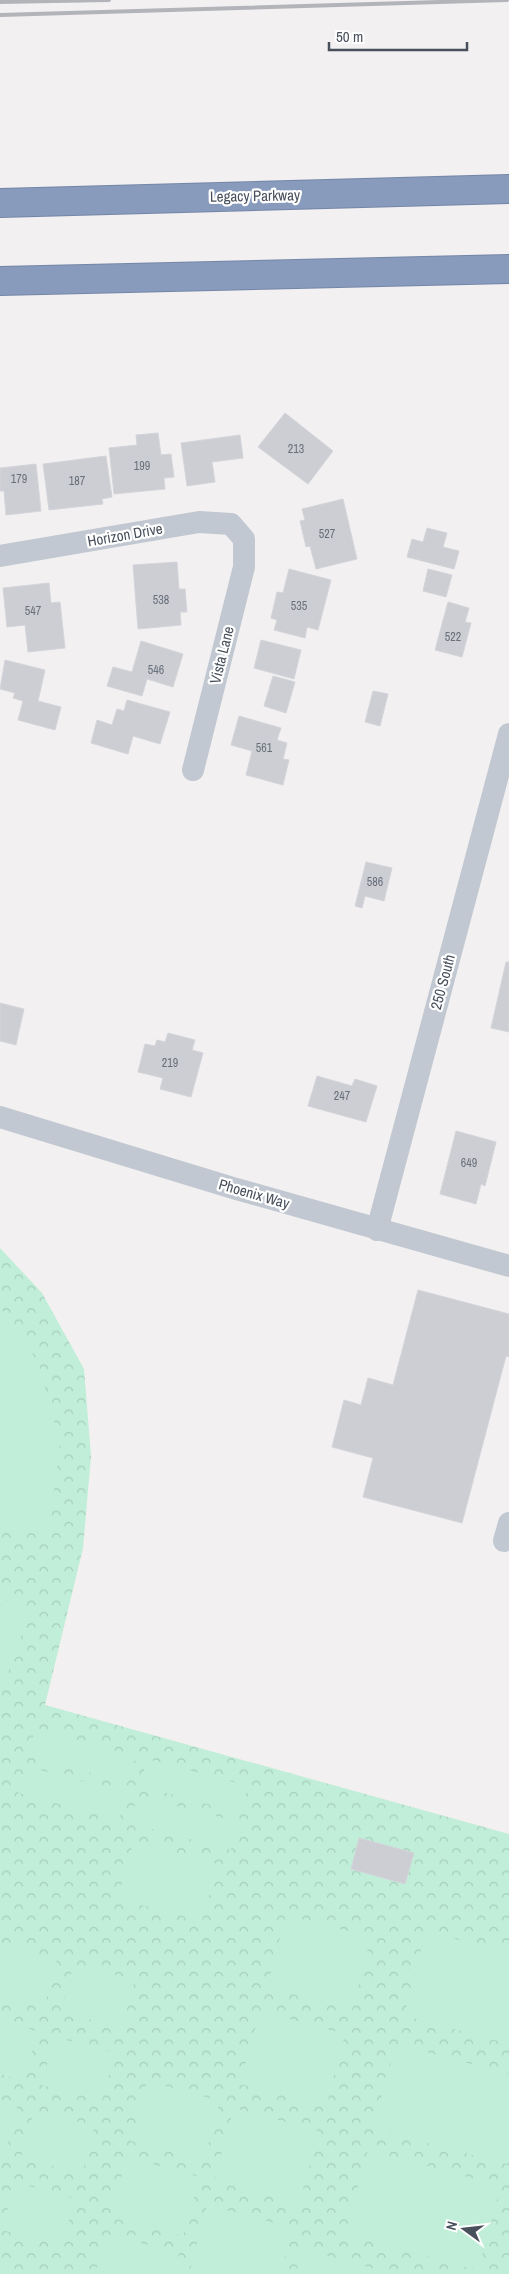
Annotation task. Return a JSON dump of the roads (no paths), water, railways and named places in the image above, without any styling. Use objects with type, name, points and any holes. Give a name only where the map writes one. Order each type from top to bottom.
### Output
[{"type":"highway","name":"Legacy Parkway","points":[[0,203],[509,189]]},
{"type":"highway","points":[[0,281],[509,269]]},
{"type":"street","name":"Horizon Drive","points":[[0,556],[199,522],[231,524],[244,539]]},
{"type":"street","name":"Vista Lane","points":[[194,770],[244,567],[244,539]]},
{"type":"street","name":"250 South","points":[[377,1230],[509,734]]},
{"type":"street","name":"Phoenix Way","points":[[0,1117],[377,1230],[509,1266]]},
{"type":"railway","points":[[0,2],[109,0]]},
{"type":"railway","points":[[0,15],[507,0]]}]
